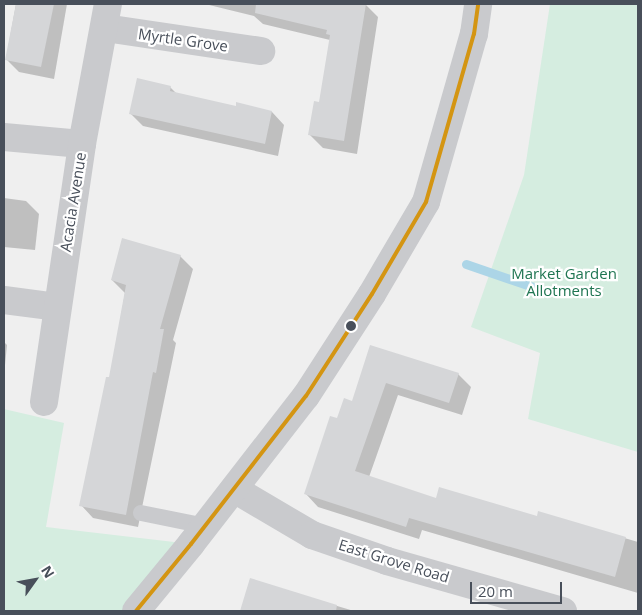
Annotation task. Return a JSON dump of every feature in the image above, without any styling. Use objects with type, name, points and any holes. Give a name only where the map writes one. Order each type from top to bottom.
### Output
[{"type":"street","points":[[136,611],[306,396],[372,294],[426,202],[474,34],[478,4]]},
{"type":"street","name":"Myrtle Grove","points":[[106,16],[261,51]]},
{"type":"street","name":"Acacia Avenue","points":[[44,402],[82,144],[106,16]]},
{"type":"street","points":[[4,137],[82,144]]},
{"type":"street","points":[[4,300],[58,307]]},
{"type":"street","name":"East Grove Road","points":[[234,489],[312,535],[387,561],[563,611]]},
{"type":"lane","points":[[141,514],[205,526]]},
{"type":"green space","name":"Market Garden Allotments","points":[[550,4],[638,4],[638,452],[528,419],[540,353],[471,327],[524,175]]},
{"type":"green space","points":[[4,409],[64,423],[46,527],[191,544],[136,611],[4,611]]},
{"type":"building","points":[[16,4],[54,4],[41,67],[5,60]]},
{"type":"building","points":[[256,4],[366,4],[344,141],[308,135],[314,101],[319,102],[330,35],[326,34],[327,30],[255,13]]},
{"type":"building","points":[[137,78],[171,86],[170,91],[236,106],[236,102],[272,111],[265,144],[129,114]]},
{"type":"building","points":[[122,238],[181,255],[160,329],[164,329],[156,373],[153,372],[126,515],[79,506],[106,377],[109,377],[126,285],[111,280]]},
{"type":"building","points":[[370,345],[459,373],[449,403],[386,383],[355,471],[436,498],[439,487],[537,516],[538,511],[626,537],[615,577],[409,518],[406,527],[304,494],[330,416],[337,418],[344,398],[352,401]]},
{"type":"building","points":[[250,578],[337,605],[336,611],[240,611]]},
{"type":"waterway","points":[[466,264],[533,287]]},
{"type":"transit line","points":[[136,611],[191,544],[306,396],[372,294],[426,202],[474,34],[478,4]]}]
